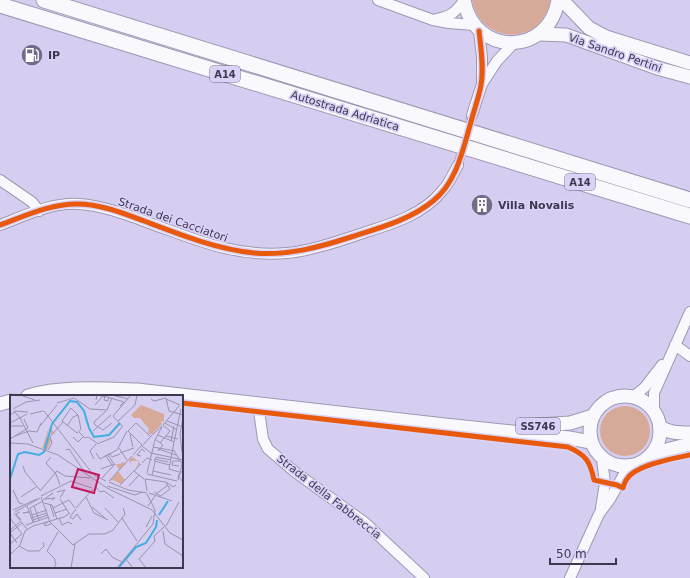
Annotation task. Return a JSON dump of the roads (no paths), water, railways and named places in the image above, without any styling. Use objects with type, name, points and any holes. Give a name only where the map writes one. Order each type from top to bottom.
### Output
[{"type":"highway","name":"Autostrada Adriatica","points":[[44,0],[690,200]]},
{"type":"highway","name":"Autostrada Adriatica","points":[[0,5],[690,216]]},
{"type":"main road","points":[[464,0],[468,14],[477,28]]},
{"type":"main road","name":"Via Sandro Pertini","points":[[477,28],[489,38],[501,42],[514,43],[527,40],[539,34],[549,24],[556,11],[558,0]]},
{"type":"main road","name":"Via Sandro Pertini","points":[[562,0],[589,28],[606,37],[690,63]]},
{"type":"main road","name":"Via Sandro Pertini","points":[[539,34],[566,35],[657,68],[690,77]]},
{"type":"main road","name":"SS746","points":[[33,395],[53,391],[86,388],[138,390],[181,395]]},
{"type":"main road","name":"SS746","points":[[183,395],[569,438],[591,442]]},
{"type":"main road","name":"SS746","points":[[482,429],[570,423],[593,416],[600,406],[610,400],[621,396],[633,397]]},
{"type":"main road","points":[[593,416],[589,433],[595,451],[602,459],[610,464],[628,467],[642,462],[654,452],[658,445],[660,427],[654,411],[649,405],[633,397]]},
{"type":"main road","points":[[0,404],[10,401]]},
{"type":"main road","points":[[660,427],[666,431],[690,433]]},
{"type":"main road","points":[[654,452],[690,444]]},
{"type":"street","points":[[378,0],[433,20],[477,28],[482,56],[482,84]]},
{"type":"street","points":[[433,20],[447,17],[455,13],[464,0]]},
{"type":"street","points":[[472,115],[482,84],[497,61],[514,43]]},
{"type":"street","name":"Strada dei Cacciatori","points":[[0,225],[39,211],[58,206],[78,204],[109,208],[210,245],[231,250],[256,253],[287,253],[330,243],[378,228],[412,214],[433,201],[442,192],[458,165]]},
{"type":"street","points":[[0,180],[32,202],[39,211]]},
{"type":"street","points":[[654,411],[654,393],[676,349],[690,312]]},
{"type":"street","points":[[676,349],[690,356]]},
{"type":"street","points":[[633,397],[645,387],[676,349]]},
{"type":"street","name":"Strada della Fabbreccia","points":[[258,404],[263,439],[268,449],[295,472],[364,522],[424,578]]},
{"type":"street","points":[[599,514],[605,483],[602,459]]},
{"type":"street","points":[[570,578],[599,514],[610,499],[628,467]]},
{"type":"tunnel","points":[[458,165],[472,115]]},
{"type":"place","name":"IP","points":[[32,55]]},
{"type":"place","name":"Villa Novalis","points":[[482,205]]}]
